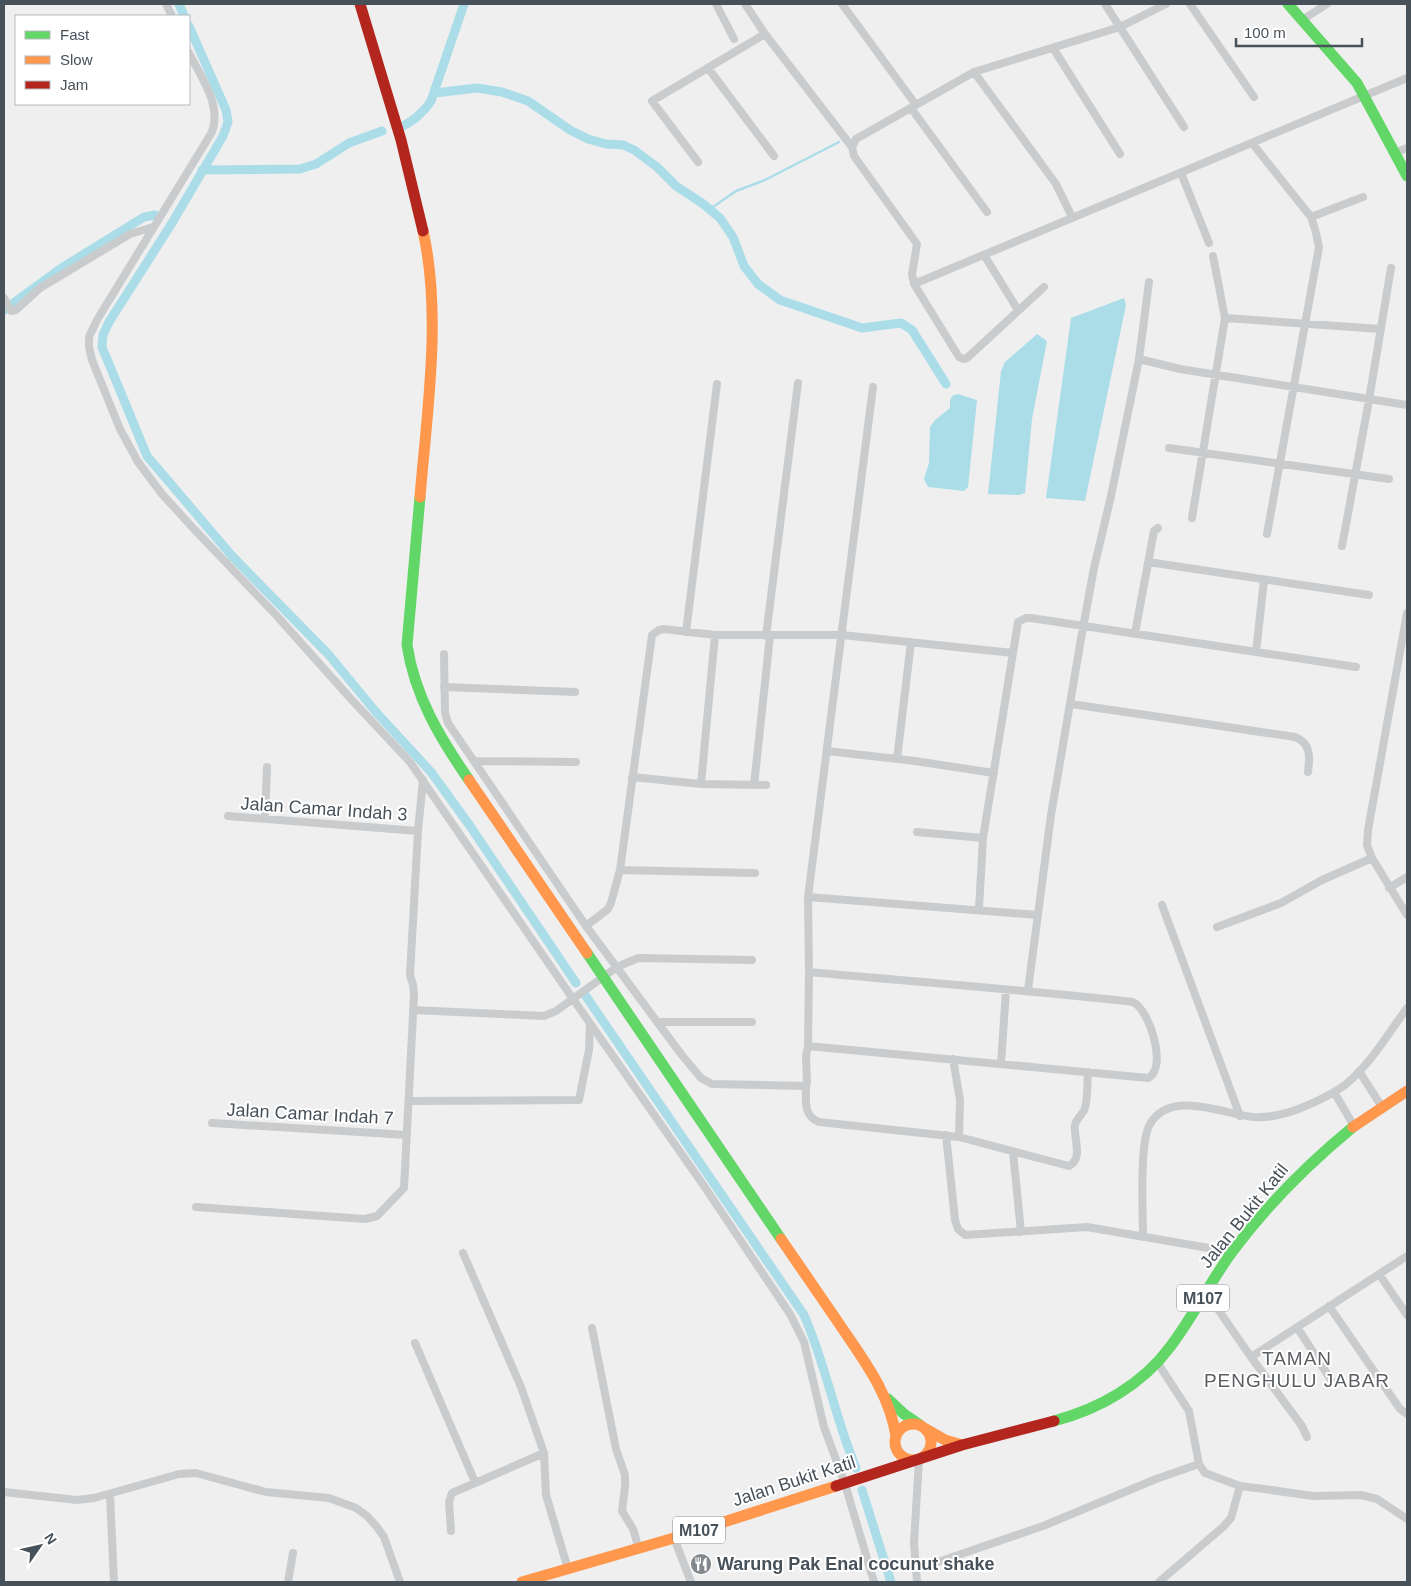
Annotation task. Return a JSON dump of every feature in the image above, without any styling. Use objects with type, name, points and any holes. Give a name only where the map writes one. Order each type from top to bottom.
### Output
[{"type":"main road","points":[[360,4],[400,140],[426,246],[431,275],[431,359],[408,627],[409,664],[422,702],[443,742],[856,1347],[886,1397],[895,1427],[896,1448],[903,1457],[914,1460],[927,1453],[931,1443],[928,1433],[922,1427],[908,1425],[899,1432],[896,1440]]},
{"type":"main road","points":[[1288,4],[1348,71],[1365,95],[1407,176]]},
{"type":"main road","name":"Jalan Bukit Katil","points":[[962,1445],[1071,1416],[1124,1391],[1141,1379],[1170,1348],[1232,1252],[1285,1189],[1317,1156],[1354,1126],[1407,1091]]},
{"type":"main road","points":[[886,1397],[904,1414],[922,1427],[945,1440],[962,1445]]},
{"type":"main road","name":"M107","points":[[875,1473],[884,1466],[893,1451],[896,1440]]},
{"type":"main road","name":"M107","points":[[875,1473],[962,1445]]},
{"type":"main road","name":"Jalan Bukit Katil","points":[[522,1582],[639,1549],[875,1473]]},
{"type":"street","points":[[716,4],[734,39]]},
{"type":"street","points":[[745,4],[765,34],[852,147],[854,156],[917,244],[912,274],[914,284],[959,357],[967,358],[1044,287]]},
{"type":"street","points":[[842,4],[987,212]]},
{"type":"street","points":[[1105,4],[1184,127]]},
{"type":"street","points":[[852,147],[856,139],[974,72],[1120,27],[1166,4]]},
{"type":"street","points":[[1190,4],[1254,97]]},
{"type":"street","points":[[1302,20],[1327,4]]},
{"type":"street","points":[[698,162],[652,101],[765,34]]},
{"type":"street","points":[[1053,48],[1120,154]]},
{"type":"street","points":[[190,55],[214,106],[215,124],[96,320],[89,337],[92,360],[120,429],[138,462],[162,494],[276,615],[351,700],[399,750],[423,780],[590,1024],[704,1186],[790,1314],[804,1342],[824,1427],[845,1484],[874,1582]]},
{"type":"street","points":[[708,68],[774,156]]},
{"type":"street","points":[[974,72],[1056,184],[1072,218]]},
{"type":"street","points":[[914,284],[1407,78]]},
{"type":"street","points":[[1252,143],[1310,217],[1316,228],[1319,248],[1267,534]]},
{"type":"street","points":[[1396,152],[1407,148]]},
{"type":"street","points":[[1181,173],[1209,243]]},
{"type":"street","points":[[1310,217],[1363,197]]},
{"type":"street","points":[[4,298],[11,311],[16,310],[49,282],[121,239],[140,230],[153,227]]},
{"type":"street","points":[[984,255],[1018,310]]},
{"type":"street","points":[[1192,518],[1225,318],[1212,256]]},
{"type":"street","points":[[1342,546],[1391,268]]},
{"type":"street","points":[[1028,990],[1051,816],[1094,568],[1139,359],[1149,282]]},
{"type":"street","points":[[1225,318],[1380,330]]},
{"type":"street","points":[[1139,359],[1180,369],[1407,405]]},
{"type":"street","points":[[754,785],[768,636],[798,383]]},
{"type":"street","points":[[686,632],[717,384]]},
{"type":"street","points":[[873,387],[808,897],[810,972],[808,1046],[806,1056],[808,1114],[812,1120],[819,1122],[959,1137],[1069,1166],[1073,1164],[1077,1153],[1075,1127],[1076,1120],[1085,1108],[1088,1072]]},
{"type":"street","points":[[1169,448],[1389,479]]},
{"type":"street","points":[[1135,633],[1154,531],[1158,528]]},
{"type":"street","points":[[1148,562],[1368,595]]},
{"type":"street","points":[[1256,652],[1264,580]]},
{"type":"street","points":[[1407,613],[1368,830],[1367,845],[1389,888],[1407,915]]},
{"type":"street","points":[[978,909],[983,838],[1018,622],[1022,619],[1031,618],[1084,625],[1356,667]]},
{"type":"street","points":[[586,926],[608,909],[620,870],[652,635],[659,630],[715,635],[842,635],[1013,653]]},
{"type":"street","points":[[701,784],[715,635]]},
{"type":"street","points":[[897,759],[912,642]]},
{"type":"street","points":[[444,654],[444,713],[446,718],[586,926],[697,1074],[706,1082],[712,1084],[806,1086]]},
{"type":"street","points":[[444,687],[575,692]]},
{"type":"street","points":[[1071,704],[1295,737],[1301,739],[1309,752],[1308,772]]},
{"type":"street","points":[[827,751],[994,773]]},
{"type":"street","points":[[474,761],[576,762]]},
{"type":"street","points":[[264,818],[267,767]]},
{"type":"street","points":[[632,777],[701,784],[766,785]]},
{"type":"street","points":[[196,1207],[365,1219],[377,1216],[404,1188],[414,989],[410,975],[418,831],[423,780]]},
{"type":"street","name":"Jalan Camar Indah 3","points":[[228,816],[418,831]]},
{"type":"street","points":[[917,832],[983,838]]},
{"type":"street","points":[[1217,927],[1281,903],[1322,880],[1372,858]]},
{"type":"street","points":[[620,870],[755,873]]},
{"type":"street","points":[[1389,888],[1407,877]]},
{"type":"street","points":[[808,897],[1038,915]]},
{"type":"street","points":[[1162,905],[1240,1116]]},
{"type":"street","points":[[412,1010],[544,1016],[556,1011],[617,967],[638,958],[752,960]]},
{"type":"street","points":[[808,1046],[1148,1078],[1155,1072],[1156,1043],[1141,1008],[1133,1002],[1028,990],[1006,990],[810,972]]},
{"type":"street","points":[[1001,1064],[1006,990]]},
{"type":"street","points":[[1143,1238],[1144,1142],[1150,1123],[1165,1111],[1188,1105],[1198,1105],[1240,1116],[1256,1117],[1284,1114],[1302,1108],[1334,1092],[1352,1078],[1407,1008]]},
{"type":"street","points":[[657,1022],[752,1022]]},
{"type":"street","points":[[408,1101],[579,1100],[589,1050],[590,1024]]},
{"type":"street","points":[[953,1059],[960,1100],[959,1137]]},
{"type":"street","points":[[1359,1071],[1382,1107]]},
{"type":"street","points":[[1334,1092],[1354,1126]]},
{"type":"street","name":"Jalan Camar Indah 7","points":[[212,1123],[407,1135]]},
{"type":"street","points":[[946,1135],[955,1220],[961,1232],[969,1235],[1087,1227],[1232,1252]]},
{"type":"street","points":[[1013,1152],[1021,1232]]},
{"type":"street","points":[[463,1254],[521,1387],[544,1453],[546,1495],[568,1569]]},
{"type":"street","points":[[1251,1357],[1407,1256]]},
{"type":"street","points":[[1379,1274],[1407,1315]]},
{"type":"street","points":[[1206,1292],[1302,1426],[1307,1437]]},
{"type":"street","points":[[1329,1306],[1400,1409],[1407,1414]]},
{"type":"street","points":[[1297,1327],[1331,1380]]},
{"type":"street","points":[[592,1328],[616,1449],[625,1475],[622,1511],[633,1530],[639,1549]]},
{"type":"street","points":[[415,1343],[474,1482]]},
{"type":"street","points":[[1156,1362],[1189,1411],[1199,1464],[1205,1473],[1240,1486],[1312,1496],[1361,1495],[1377,1499],[1407,1519]]},
{"type":"street","points":[[451,1532],[450,1496],[455,1491],[544,1453]]},
{"type":"street","points":[[917,1582],[914,1543],[919,1459]]},
{"type":"street","points":[[935,1564],[1043,1526],[1156,1479],[1199,1464]]},
{"type":"street","points":[[4,1492],[77,1500],[110,1494],[179,1474],[196,1473],[266,1492],[329,1498],[356,1508],[377,1527],[384,1537],[400,1582]]},
{"type":"street","points":[[1160,1582],[1231,1518],[1240,1486]]},
{"type":"street","points":[[110,1494],[114,1582]]},
{"type":"street","points":[[674,1538],[690,1582]]},
{"type":"street","points":[[288,1582],[293,1553]]},
{"type":"water","points":[[1124,298],[1126,305],[1085,501],[1046,498],[1071,318]]},
{"type":"water","points":[[1037,334],[1047,341],[1032,419],[1025,493],[1019,495],[988,494],[1001,371],[1005,362]]},
{"type":"water","points":[[958,394],[977,400],[968,487],[964,491],[928,487],[924,479],[929,463],[930,427],[935,420],[950,408],[952,396]]},
{"type":"waterway","points":[[179,4],[184,15]]},
{"type":"waterway","points":[[401,127],[418,116],[431,101],[464,4]]},
{"type":"waterway","points":[[190,28],[226,110],[228,122],[223,136],[172,223],[109,322],[103,335],[102,347],[147,456],[232,556],[329,655],[375,711],[431,772],[470,826],[576,983]]},
{"type":"waterway","points":[[435,93],[477,88],[502,92],[528,101],[570,130],[588,139],[606,144],[623,145],[634,150],[657,167],[676,186],[702,203],[720,218],[733,237],[744,266],[758,284],[780,300],[862,328],[901,323],[912,330],[946,384]]},
{"type":"waterway","points":[[202,170],[300,169],[316,164],[349,143],[382,131]]},
{"type":"waterway","points":[[710,209],[736,191],[765,180],[839,142]]},
{"type":"waterway","points":[[4,310],[63,267],[144,217],[155,215]]},
{"type":"waterway","points":[[583,992],[804,1315],[856,1468]]},
{"type":"waterway","points":[[862,1490],[891,1582]]},
{"type":"traffic: fast","points":[[1288,4],[1357,83],[1407,176]]},
{"type":"traffic: fast","points":[[420,497],[407,645],[422,699],[439,733],[469,780]]},
{"type":"traffic: fast","points":[[587,953],[781,1239]]},
{"type":"traffic: fast","points":[[1054,1421],[1087,1410],[1118,1394],[1133,1384],[1159,1361],[1194,1312],[1224,1263],[1259,1218],[1304,1170],[1353,1127]]},
{"type":"traffic: fast","points":[[888,1399],[904,1414],[920,1425]]},
{"type":"traffic: slow","points":[[420,497],[429,397],[432,329],[429,263],[423,231]]},
{"type":"traffic: slow","points":[[469,780],[587,953]]},
{"type":"traffic: slow","points":[[1353,1127],[1407,1091]]},
{"type":"traffic: slow","points":[[781,1239],[874,1376],[888,1406],[896,1437]]},
{"type":"traffic: slow","points":[[913,1424],[926,1429],[931,1442],[926,1455],[913,1460],[900,1455],[895,1442],[900,1429],[913,1424]]},
{"type":"traffic: slow","points":[[926,1429],[945,1440],[962,1445]]},
{"type":"traffic: slow","points":[[522,1582],[674,1538],[836,1486]]},
{"type":"traffic: jam","points":[[360,4],[401,140],[423,231]]},
{"type":"traffic: jam","points":[[836,1486],[962,1445],[1054,1421]]},
{"type":"place","name":"Warung Pak Enal cocunut shake","points":[[701,1564]]},
{"type":"district","name":"TAMAN PENGHULU JABAR","points":[[1297,1369]]}]
